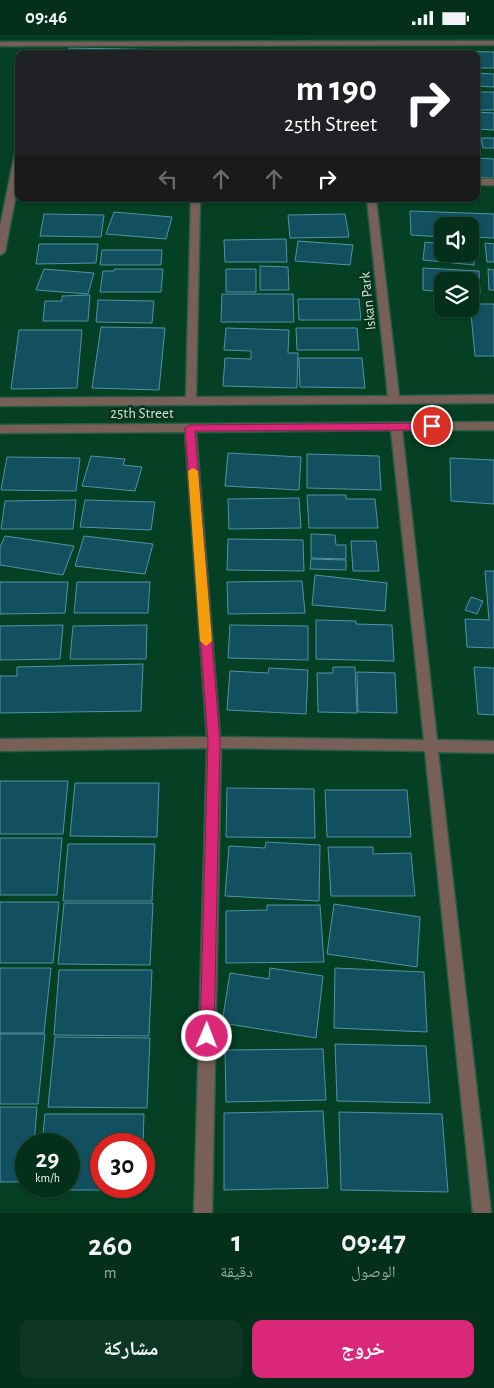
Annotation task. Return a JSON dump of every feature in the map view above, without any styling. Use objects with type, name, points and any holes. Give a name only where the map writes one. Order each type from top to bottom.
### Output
[{"type":"street","points":[[0,44],[40,39],[358,39],[494,43]]},
{"type":"street","points":[[480,182],[494,182]]},
{"type":"street","points":[[0,183],[15,183]]},
{"type":"street","points":[[0,252],[15,187]]},
{"type":"street","points":[[191,401],[196,202]]},
{"type":"street","name":"Iskan Park","points":[[372,202],[394,399]]},
{"type":"street","name":"25th Street","points":[[0,402],[494,399]]},
{"type":"street","name":"25th Street","points":[[0,429],[494,426]]},
{"type":"street","points":[[396,427],[482,1213]]},
{"type":"street","points":[[190,428],[214,742],[203,1213]]},
{"type":"street","points":[[0,745],[214,742],[494,747]]},
{"type":"building","points":[[69,48],[179,50],[68,50]]},
{"type":"building","points":[[480,52],[494,52],[494,68],[480,68]]},
{"type":"building","points":[[480,73],[494,74],[494,87],[480,86]]},
{"type":"building","points":[[480,92],[494,92],[494,110],[480,110]]},
{"type":"building","points":[[480,112],[494,113],[494,130],[480,129]]},
{"type":"building","points":[[481,138],[494,138],[494,148],[483,148]]},
{"type":"building","points":[[480,158],[494,159],[494,178],[480,177]]},
{"type":"building","points":[[410,211],[494,214],[494,238],[479,237],[479,217],[434,217],[434,236],[411,235]]},
{"type":"building","points":[[114,212],[172,217],[166,239],[106,234]]},
{"type":"building","points":[[44,214],[104,215],[101,237],[40,236]]},
{"type":"building","points":[[345,214],[349,237],[290,238],[288,215]]},
{"type":"building","points":[[286,239],[287,262],[225,262],[224,240]]},
{"type":"building","points":[[298,241],[353,245],[350,265],[295,261]]},
{"type":"building","points":[[425,242],[434,243],[434,261],[423,260]]},
{"type":"building","points":[[485,243],[494,244],[494,262],[487,262]]},
{"type":"building","points":[[39,244],[98,244],[96,263],[36,264]]},
{"type":"building","points":[[102,250],[162,250],[161,265],[100,265]]},
{"type":"building","points":[[443,262],[474,262],[474,265]]},
{"type":"building","points":[[260,266],[288,267],[289,290],[260,290]]},
{"type":"building","points":[[423,268],[479,271],[480,294],[479,272],[434,272],[434,291],[423,290]]},
{"type":"building","points":[[44,269],[94,273],[88,294],[36,290]]},
{"type":"building","points":[[114,269],[163,269],[161,292],[100,292],[103,271],[114,271]]},
{"type":"building","points":[[226,269],[256,269],[256,292],[226,292]]},
{"type":"building","points":[[488,269],[494,270],[494,290],[489,290]]},
{"type":"building","points":[[222,294],[293,294],[294,322],[221,322]]},
{"type":"building","points":[[90,295],[88,321],[43,321],[45,301],[62,301],[62,296]]},
{"type":"building","points":[[298,299],[359,299],[361,320],[299,320]]},
{"type":"building","points":[[98,300],[154,301],[152,323],[96,322]]},
{"type":"building","points":[[479,304],[494,304],[494,356],[475,356],[471,317],[479,317]]},
{"type":"building","points":[[101,327],[165,328],[159,390],[92,388]]},
{"type":"building","points":[[226,328],[289,330],[288,353],[298,353],[297,388],[223,386],[225,358],[251,359],[251,351],[224,350]]},
{"type":"building","points":[[296,328],[357,328],[359,350],[297,350]]},
{"type":"building","points":[[19,330],[82,330],[77,388],[11,389]]},
{"type":"building","points":[[299,358],[362,358],[365,388],[300,387]]},
{"type":"building","points":[[228,453],[301,457],[299,490],[225,486]]},
{"type":"building","points":[[307,454],[379,456],[381,490],[307,488]]},
{"type":"building","points":[[91,456],[125,459],[123,465],[142,467],[135,491],[82,486]]},
{"type":"building","points":[[7,457],[80,458],[76,491],[1,490]]},
{"type":"building","points":[[450,458],[494,460],[494,504],[451,501]]},
{"type":"building","points":[[307,495],[346,495],[346,499],[375,499],[378,528],[309,528]]},
{"type":"building","points":[[299,498],[301,528],[229,529],[228,499]]},
{"type":"building","points":[[76,500],[73,529],[1,529],[5,501]]},
{"type":"building","points":[[85,500],[155,502],[151,530],[80,527]]},
{"type":"building","points":[[311,534],[335,535],[336,545],[346,545],[346,559],[311,558]]},
{"type":"building","points":[[5,536],[74,546],[63,575],[0,565],[0,547]]},
{"type":"building","points":[[84,536],[153,544],[145,574],[75,566]]},
{"type":"building","points":[[228,539],[303,540],[304,571],[227,570]]},
{"type":"building","points":[[351,541],[376,541],[379,571],[353,571]]},
{"type":"building","points":[[311,559],[346,560],[346,570],[310,569]]},
{"type":"building","points":[[485,571],[494,571],[494,648],[467,647],[465,619],[489,620]]},
{"type":"building","points":[[315,575],[387,583],[385,611],[312,605]]},
{"type":"building","points":[[302,581],[305,613],[228,614],[227,582]]},
{"type":"building","points":[[0,582],[68,582],[65,613],[0,614]]},
{"type":"building","points":[[77,582],[150,582],[148,613],[74,613]]},
{"type":"building","points":[[471,597],[483,601],[477,614],[465,610]]},
{"type":"building","points":[[316,620],[356,621],[356,624],[392,625],[394,661],[316,659]]},
{"type":"building","points":[[63,625],[60,659],[0,660],[0,626]]},
{"type":"building","points":[[147,625],[146,659],[70,659],[73,626]]},
{"type":"building","points":[[230,625],[308,626],[308,660],[228,658]]},
{"type":"building","points":[[143,664],[141,711],[0,713],[0,676],[17,676],[17,667]]},
{"type":"building","points":[[333,667],[355,667],[357,713],[318,712],[317,673],[333,673]]},
{"type":"building","points":[[474,667],[494,668],[494,715],[478,714]]},
{"type":"building","points":[[269,668],[308,670],[306,714],[227,710],[230,671],[268,673]]},
{"type":"building","points":[[357,672],[395,673],[397,713],[358,712]]},
{"type":"building","points":[[0,781],[68,781],[63,834],[0,834]]},
{"type":"building","points":[[75,783],[159,783],[157,837],[70,836]]},
{"type":"building","points":[[227,788],[314,789],[315,838],[226,837]]},
{"type":"building","points":[[325,790],[407,790],[411,837],[327,837]]},
{"type":"building","points":[[0,838],[62,838],[57,895],[0,895]]},
{"type":"building","points":[[266,842],[320,845],[319,901],[225,896],[229,846],[265,848]]},
{"type":"building","points":[[68,844],[155,844],[152,901],[63,901]]},
{"type":"building","points":[[328,847],[373,847],[373,854],[411,853],[415,896],[331,896]]},
{"type":"building","points":[[0,902],[59,902],[53,963],[0,963]]},
{"type":"building","points":[[64,903],[153,903],[150,965],[58,964]]},
{"type":"building","points":[[334,904],[420,917],[417,967],[327,954]]},
{"type":"building","points":[[267,905],[320,905],[324,962],[226,963],[226,911],[267,910]]},
{"type":"building","points":[[0,968],[51,968],[44,1033],[0,1033]]},
{"type":"building","points":[[270,968],[323,976],[316,1038],[222,1023],[230,973],[269,979]]},
{"type":"building","points":[[335,968],[424,972],[427,1032],[334,1028]]},
{"type":"building","points":[[59,970],[152,970],[149,1036],[54,1035]]},
{"type":"building","points":[[0,1034],[45,1034],[38,1104],[0,1104]]},
{"type":"building","points":[[55,1037],[150,1038],[147,1108],[48,1107]]},
{"type":"building","points":[[335,1044],[426,1046],[430,1103],[337,1101]]},
{"type":"building","points":[[323,1049],[326,1100],[226,1102],[225,1050]]},
{"type":"building","points":[[0,1107],[37,1107],[35,1133],[15,1133],[15,1182],[0,1182]]},
{"type":"building","points":[[323,1111],[328,1188],[224,1190],[224,1113]]},
{"type":"building","points":[[339,1112],[442,1114],[448,1192],[341,1190]]},
{"type":"building","points":[[45,1114],[144,1114],[143,1133],[90,1133],[90,1190],[80,1190],[80,1133],[43,1133]]},
{"type":"slow traffic","points":[[193,471],[206,641]]},
{"type":"route","points":[[207,1036],[214,742],[190,428],[432,426]]}]
